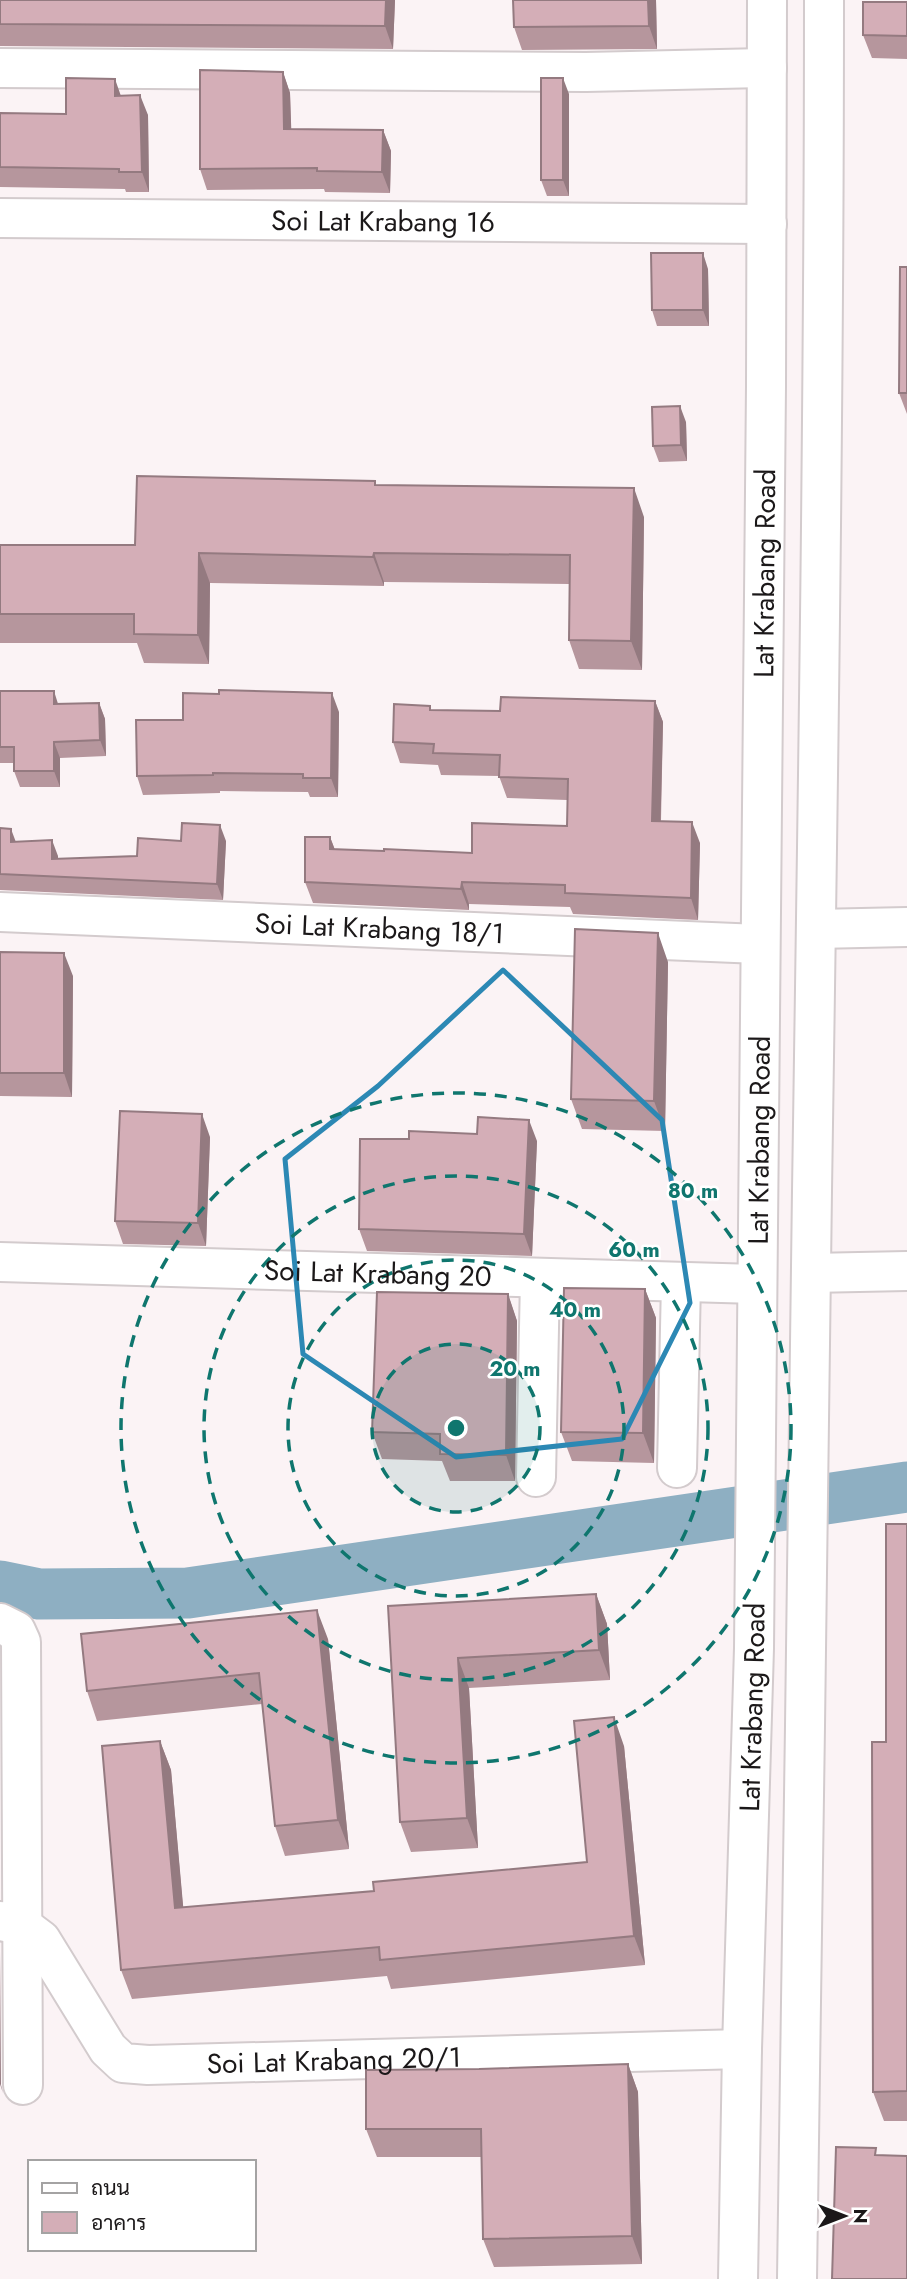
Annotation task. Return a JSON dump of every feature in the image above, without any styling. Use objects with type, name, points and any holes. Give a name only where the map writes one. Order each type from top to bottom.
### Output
[{"type":"street","name":"Lat Krabang Road","points":[[738,2279],[754,1648],[767,0]]},
{"type":"street","name":"Lat Krabang Road","points":[[797,2279],[805,1887],[822,438],[824,0]]},
{"type":"street","points":[[0,68],[573,72],[767,68]]},
{"type":"street","name":"Soi Lat Krabang 16","points":[[0,218],[767,223]]},
{"type":"street","name":"Soi Lat Krabang 18/1","points":[[0,912],[759,944]]},
{"type":"street","points":[[816,929],[907,927]]},
{"type":"street","name":"Soi Lat Krabang 20","points":[[0,1262],[756,1284]]},
{"type":"street","points":[[811,1273],[907,1271]]},
{"type":"street","points":[[536,1477],[540,1278]]},
{"type":"street","points":[[677,1468],[681,1282]]},
{"type":"street","points":[[0,1623],[16,1631],[21,1642],[11,1923],[23,2085]]},
{"type":"street","name":"Soi Lat Krabang 20/1","points":[[11,1923],[41,1940],[108,2049],[123,2063],[148,2065],[742,2049]]},
{"type":"highlighted area","points":[[503,970],[662,1120],[690,1303],[622,1439],[456,1457],[303,1354],[285,1159],[378,1086]]},
{"type":"building","points":[[0,0],[386,0],[385,26],[0,24]]},
{"type":"building","points":[[513,0],[648,0],[649,26],[514,27]]},
{"type":"building","points":[[863,2],[907,2],[907,36],[863,35]]},
{"type":"building","points":[[200,70],[283,72],[284,129],[383,130],[382,172],[317,171],[317,168],[200,169]]},
{"type":"building","points":[[66,78],[115,79],[115,96],[140,95],[142,172],[119,172],[119,169],[0,167],[0,113],[66,114]]},
{"type":"building","points":[[541,78],[563,78],[563,180],[541,180]]},
{"type":"building","points":[[651,253],[703,253],[703,310],[652,310]]},
{"type":"building","points":[[900,267],[907,267],[907,393],[899,393]]},
{"type":"building","points":[[680,406],[681,445],[653,446],[652,407]]},
{"type":"building","points":[[137,476],[375,481],[375,485],[634,488],[631,641],[569,640],[570,555],[374,553],[373,557],[199,553],[198,635],[134,634],[134,614],[0,614],[0,545],[135,545]]},
{"type":"building","points":[[219,690],[332,693],[331,778],[303,778],[303,774],[213,773],[137,776],[136,720],[183,720],[183,693],[219,694]]},
{"type":"building","points":[[0,691],[54,691],[54,704],[99,703],[100,740],[54,742],[54,771],[14,771],[14,747],[0,747]]},
{"type":"building","points":[[501,697],[655,701],[652,821],[692,822],[691,898],[565,893],[565,885],[462,882],[461,889],[305,882],[305,837],[330,837],[330,849],[472,853],[472,823],[567,826],[568,779],[499,777],[500,755],[433,753],[434,744],[393,742],[394,704],[430,706],[430,710],[500,711]]},
{"type":"building","points":[[182,823],[220,825],[217,884],[0,874],[0,828],[11,829],[11,842],[52,840],[52,859],[137,856],[138,838],[181,841]]},
{"type":"building","points":[[575,929],[658,933],[654,1101],[571,1099]]},
{"type":"building","points":[[0,952],[64,953],[64,1073],[0,1073]]},
{"type":"building","points":[[120,1111],[202,1114],[198,1223],[115,1221]]},
{"type":"building","points":[[478,1117],[529,1120],[524,1234],[359,1229],[360,1139],[409,1139],[409,1131],[477,1134]]},
{"type":"building","points":[[564,1288],[645,1289],[643,1433],[561,1432]]},
{"type":"building","points":[[377,1292],[508,1294],[506,1455],[440,1454],[440,1434],[372,1432]]},
{"type":"building","points":[[886,1524],[907,1524],[907,2091],[873,2092],[872,1742],[886,1742]]},
{"type":"building","points":[[596,1594],[599,1650],[458,1658],[467,1818],[400,1822],[388,1606]]},
{"type":"building","points":[[317,1610],[338,1820],[275,1826],[259,1673],[87,1691],[81,1634]]},
{"type":"building","points":[[614,1717],[634,1936],[380,1960],[379,1947],[121,1970],[102,1746],[160,1741],[175,1908],[374,1891],[373,1882],[587,1862],[574,1721]]},
{"type":"building","points":[[628,2064],[632,2236],[483,2239],[481,2129],[366,2129],[366,2070]]},
{"type":"building","points":[[836,2147],[876,2148],[875,2155],[907,2156],[907,2279],[832,2279]]},
{"type":"waterway","points":[[0,1586],[39,1594],[188,1593],[907,1487]]}]
